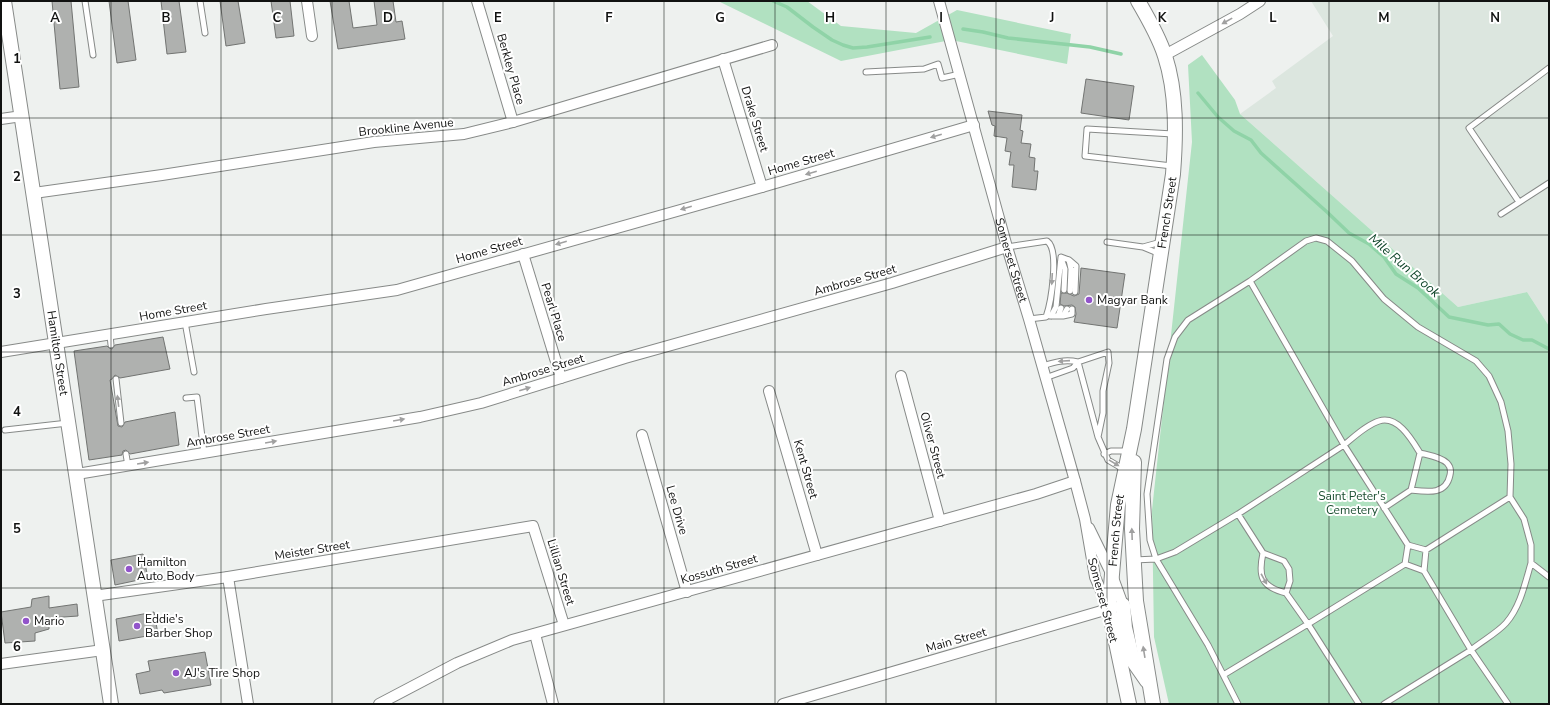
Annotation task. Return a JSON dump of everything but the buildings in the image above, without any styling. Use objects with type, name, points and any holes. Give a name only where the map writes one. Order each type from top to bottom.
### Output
[{"type":"main road","name":"Hamilton Street","points":[[4,1],[111,704]]},
{"type":"main road","name":"French Street","points":[[1109,609],[1118,505],[1134,429],[1173,166],[1175,134],[1172,87],[1165,55],[1152,26],[1138,1]]},
{"type":"main road","name":"French Street","points":[[1129,603],[1134,560],[1132,529],[1134,429]]},
{"type":"main road","name":"Somerset Street","points":[[1129,603],[1153,704]]},
{"type":"main road","name":"Somerset Street","points":[[1109,609],[1129,704]]},
{"type":"street","points":[[307,1],[312,36]]},
{"type":"street","name":"Berkley Place","points":[[477,1],[513,122]]},
{"type":"street","name":"Somerset Street","points":[[939,1],[1007,247],[1075,481],[1085,519],[1095,577],[1109,609]]},
{"type":"street","points":[[1165,55],[1240,14],[1260,1]]},
{"type":"street","name":"Brookline Avenue","points":[[34,193],[374,142],[464,134],[513,122],[772,45]]},
{"type":"street","name":"Drake Street","points":[[723,59],[762,187]]},
{"type":"street","points":[[1,119],[22,116]]},
{"type":"street","name":"Home Street","points":[[1,352],[56,344],[110,340],[185,322],[396,290],[762,187],[974,125]]},
{"type":"street","name":"Ambrose Street","points":[[76,474],[420,417],[481,403],[561,378],[892,283],[1007,247]]},
{"type":"street","name":"Pearl Place","points":[[523,254],[561,378]]},
{"type":"street","name":"Oliver Street","points":[[901,376],[940,520]]},
{"type":"street","name":"Kent Street","points":[[770,391],[817,555]]},
{"type":"street","name":"Lee Drive","points":[[642,435],[687,592]]},
{"type":"street","name":"Kossuth Street","points":[[379,704],[457,663],[512,640],[1036,494],[1075,481]]},
{"type":"street","name":"Somerset Street","points":[[1085,519],[1112,576],[1129,603]]},
{"type":"street","name":"Meister Street","points":[[94,596],[228,577],[533,526]]},
{"type":"street","name":"Lillian Street","points":[[533,526],[564,625]]},
{"type":"street","points":[[228,577],[248,704]]},
{"type":"street","name":"Main Street","points":[[783,704],[1129,603]]},
{"type":"street","points":[[535,634],[553,704]]},
{"type":"street","points":[[1,664],[103,650]]},
{"type":"lane","points":[[85,1],[93,55]]},
{"type":"lane","points":[[200,1],[205,33]]},
{"type":"lane","points":[[866,72],[924,68],[938,64],[942,78],[960,74]]},
{"type":"lane","points":[[1519,202],[1469,128],[1549,68]]},
{"type":"lane","points":[[1173,166],[1085,156],[1086,129],[1175,134]]},
{"type":"lane","points":[[1501,214],[1549,183]]},
{"type":"lane","points":[[1238,704],[1208,645],[1156,559],[1150,540],[1147,494],[1167,359],[1175,337],[1188,320],[1250,280],[1306,241],[1316,238],[1327,241],[1352,261],[1384,298],[1418,328],[1476,361],[1489,376],[1501,402],[1508,431],[1511,464],[1510,498],[1524,519],[1531,545],[1531,563],[1519,602],[1513,614],[1505,624],[1471,650],[1384,704]]},
{"type":"lane","points":[[1007,247],[1047,241],[1050,243],[1054,252],[1049,316]]},
{"type":"lane","points":[[1107,242],[1161,248]]},
{"type":"lane","points":[[1143,247],[1161,248]]},
{"type":"lane","points":[[1054,252],[1069,260],[1072,291]]},
{"type":"lane","points":[[1061,257],[1065,269],[1064,290]]},
{"type":"lane","points":[[1049,316],[1056,307],[1061,257]]},
{"type":"lane","points":[[1250,280],[1344,445],[1408,545],[1426,550],[1510,498]]},
{"type":"lane","points":[[1029,319],[1061,316],[1072,314],[1067,308],[1061,316]]},
{"type":"lane","points":[[185,322],[194,372]]},
{"type":"lane","points":[[1042,366],[1061,360],[1078,362],[1108,352],[1109,363],[1103,391],[1103,413],[1098,437]]},
{"type":"lane","points":[[1045,378],[1073,368],[1078,362]]},
{"type":"lane","points":[[1078,362],[1104,454],[1108,460],[1125,470]]},
{"type":"lane","points":[[116,379],[121,423]]},
{"type":"lane","points":[[186,398],[196,397],[204,453]]},
{"type":"lane","points":[[1134,560],[1156,559],[1175,552],[1238,514],[1344,445],[1365,428],[1380,420],[1392,422],[1402,428],[1420,453],[1446,462],[1451,472],[1448,482],[1438,491],[1425,492],[1411,490],[1384,508]]},
{"type":"lane","points":[[5,430],[68,423]]},
{"type":"lane","points":[[1104,454],[1111,451],[1130,451]]},
{"type":"lane","points":[[1411,490],[1420,453]]},
{"type":"lane","points":[[126,454],[128,466]]},
{"type":"lane","points":[[1238,514],[1264,553],[1284,562],[1288,569],[1290,581],[1286,592]]},
{"type":"lane","points":[[1224,674],[1405,564],[1408,545]]},
{"type":"lane","points":[[1426,550],[1424,571],[1471,650],[1508,704]]},
{"type":"lane","points":[[1264,553],[1261,566],[1262,579],[1268,586],[1277,591],[1286,592],[1359,704]]},
{"type":"lane","points":[[1531,563],[1549,576]]},
{"type":"lane","points":[[1405,564],[1424,571]]},
{"type":"shaded area","points":[[1311,1],[1549,1],[1549,326],[1527,292],[1458,307],[1240,114],[1276,88],[1272,81],[1333,36]]},
{"type":"green space","points":[[718,1],[807,1],[841,26],[916,33],[957,10],[1071,34],[1067,64],[951,40],[841,61]]},
{"type":"green space","name":"Saint Peter's Cemetery","points":[[1202,55],[1235,100],[1240,114],[1458,307],[1527,292],[1549,326],[1549,704],[1169,704],[1154,637],[1152,510],[1192,142],[1188,65]]},
{"type":"waterway","name":"Mile Run Brook","points":[[773,1],[787,7],[832,40],[853,48],[930,37]]},
{"type":"waterway","name":"Mile Run Brook","points":[[963,29],[1008,38],[1090,47],[1121,54]]},
{"type":"waterway","name":"Mile Run Brook","points":[[1198,93],[1218,117],[1234,131],[1251,140],[1261,153],[1349,233],[1369,244],[1384,257],[1396,274],[1418,288],[1449,317],[1488,325],[1499,324],[1510,334],[1523,340],[1532,340],[1549,349]]},
{"type":"place","name":"Magyar Bank","points":[[1089,300]]},
{"type":"place","name":"Hamilton Auto Body","points":[[129,569]]},
{"type":"place","name":"Mario","points":[[26,621]]},
{"type":"place","name":"Eddie's Barber Shop","points":[[137,626]]},
{"type":"place","name":"AJ's Tire Shop","points":[[176,673]]}]
